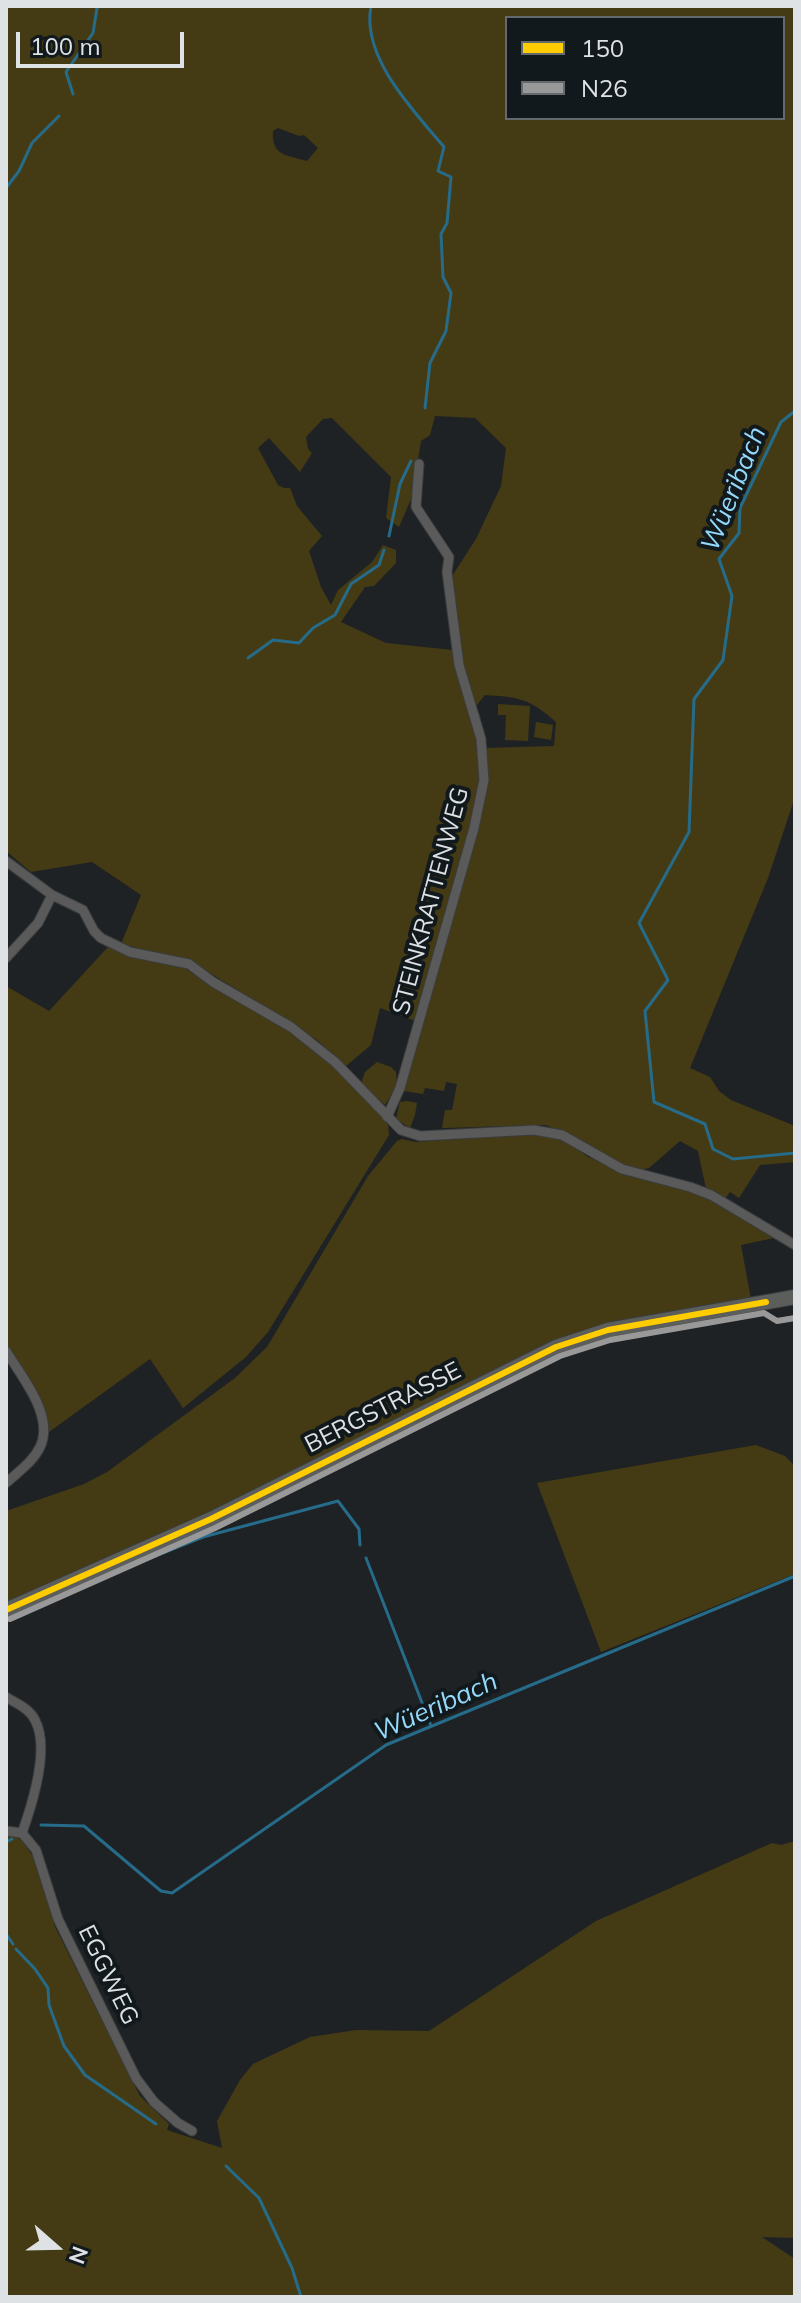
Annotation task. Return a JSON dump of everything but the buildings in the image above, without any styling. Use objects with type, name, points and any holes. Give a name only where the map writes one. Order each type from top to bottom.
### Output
[{"type":"street","name":"STEINKRATTENWEG","points":[[387,1117],[400,1088],[411,1050],[474,828],[484,780],[481,739],[459,665],[447,572],[449,557],[416,507],[419,464]]},
{"type":"street","points":[[6,861],[52,895],[83,910],[101,938],[130,952],[189,964],[213,982],[291,1027],[335,1062],[401,1130],[420,1136],[534,1130],[562,1135],[622,1169],[711,1195],[795,1245]]},
{"type":"street","points":[[6,958],[38,923],[52,895]]},
{"type":"street","name":"BERGSTRASSE","points":[[6,1610],[211,1519],[556,1347],[608,1330],[795,1297]]},
{"type":"street","points":[[6,1351],[40,1411],[44,1424],[40,1448],[6,1483]]},
{"type":"street","points":[[6,1697],[28,1711],[36,1721],[40,1735],[35,1794],[22,1833],[6,1831]]},
{"type":"street","name":"EGGWEG","points":[[22,1833],[36,1850],[58,1919],[136,2078],[154,2102],[192,2131]]},
{"type":"shaded area","points":[[6,6],[795,6],[795,797],[768,878],[690,1068],[710,1077],[719,1091],[731,1100],[795,1126],[795,1162],[760,1165],[739,1198],[730,1192],[725,1199],[706,1189],[698,1151],[680,1141],[649,1168],[640,1170],[605,1157],[583,1141],[546,1125],[442,1128],[445,1110],[452,1110],[457,1084],[446,1082],[444,1091],[425,1088],[423,1094],[404,1091],[421,1023],[380,1008],[371,1045],[346,1066],[317,1040],[191,961],[121,944],[141,895],[92,862],[31,872],[6,851]],"holes":[[[278,128],[304,135],[318,148],[307,161],[282,153],[273,139],[273,131]],[[435,416],[475,418],[506,448],[501,486],[476,539],[452,576],[462,651],[386,643],[341,622],[365,587],[374,586],[396,563],[396,550],[383,545],[372,562],[338,590],[331,605],[321,587],[309,551],[322,536],[297,506],[290,488],[278,485],[258,448],[269,438],[300,472],[312,453],[306,437],[323,419],[332,418],[391,477],[386,518],[399,527],[412,497],[421,441],[430,435]],[[485,695],[516,698],[539,708],[556,722],[554,746],[485,748],[476,706]]]},
{"type":"shaded area","points":[[498,704],[530,706],[528,741],[505,740],[506,715],[498,715]]},
{"type":"shaded area","points":[[536,722],[553,725],[551,740],[534,737]]},
{"type":"shaded area","points":[[108,947],[184,968],[290,1031],[339,1071],[388,1124],[389,1135],[268,1332],[246,1357],[183,1408],[150,1359],[49,1432],[46,1415],[6,1348],[6,986],[49,1011]]},
{"type":"shaded area","points":[[377,1062],[396,1072],[397,1085],[385,1105],[361,1084],[365,1072]]},
{"type":"shaded area","points":[[400,1102],[417,1103],[410,1128],[396,1119]]},
{"type":"shaded area","points":[[530,1134],[555,1138],[588,1157],[624,1172],[695,1191],[774,1238],[741,1245],[751,1299],[587,1330],[238,1501],[6,1603],[6,1511],[84,1484],[107,1472],[235,1378],[267,1347],[368,1176],[397,1141]]},
{"type":"shaded area","points":[[756,1445],[785,1456],[795,1466],[795,1574],[601,1652],[537,1483]]},
{"type":"shaded area","points":[[6,1834],[21,1839],[36,1861],[55,1927],[140,2096],[169,2124],[167,2130],[222,2148],[217,2121],[240,2080],[253,2064],[310,2037],[356,2030],[429,2031],[596,1921],[772,1843],[781,1845],[795,1841],[795,2238],[762,2237],[795,2259],[795,2297],[6,2297]]},
{"type":"waterway","points":[[73,94],[66,72],[93,33],[97,8],[100,6]]},
{"type":"waterway","points":[[371,6],[370,25],[382,63],[405,100],[444,147],[438,171],[451,177],[447,223],[441,234],[443,277],[451,293],[446,331],[430,363],[425,408]]},
{"type":"waterway","points":[[6,188],[19,171],[32,143],[59,116]]},
{"type":"waterway","name":"Wüeribach","points":[[795,411],[781,422],[740,508],[739,533],[719,559],[732,596],[723,660],[694,699],[689,832],[639,923],[668,980],[645,1011],[654,1102],[705,1124],[713,1149],[733,1159],[795,1153]]},
{"type":"waterway","points":[[389,536],[400,484],[411,461]]},
{"type":"waterway","points":[[248,658],[273,640],[299,643],[313,628],[335,615],[351,584],[379,565],[384,550]]},
{"type":"waterway","points":[[54,1596],[203,1537],[338,1501],[359,1529],[360,1545]]},
{"type":"waterway","points":[[366,1558],[431,1726]]},
{"type":"waterway","name":"Wüeribach","points":[[41,1825],[84,1826],[161,1891],[172,1893],[386,1745],[795,1576]]},
{"type":"waterway","name":"Wüeribach","points":[[6,1842],[12,1839]]},
{"type":"waterway","name":"Wüeribach","points":[[6,1934],[13,1944]]},
{"type":"waterway","points":[[16,1949],[48,1988],[49,2005],[64,2046],[85,2075],[156,2124]]},
{"type":"waterway","points":[[226,2166],[259,2198],[292,2268],[301,2297]]},
{"type":"transit line","name":"150","points":[[6,1610],[211,1519],[556,1347],[608,1330],[766,1302]]},
{"type":"transit line","name":"N26","points":[[10,1619],[215,1528],[560,1356],[610,1340],[764,1313],[777,1321],[795,1318]]}]
